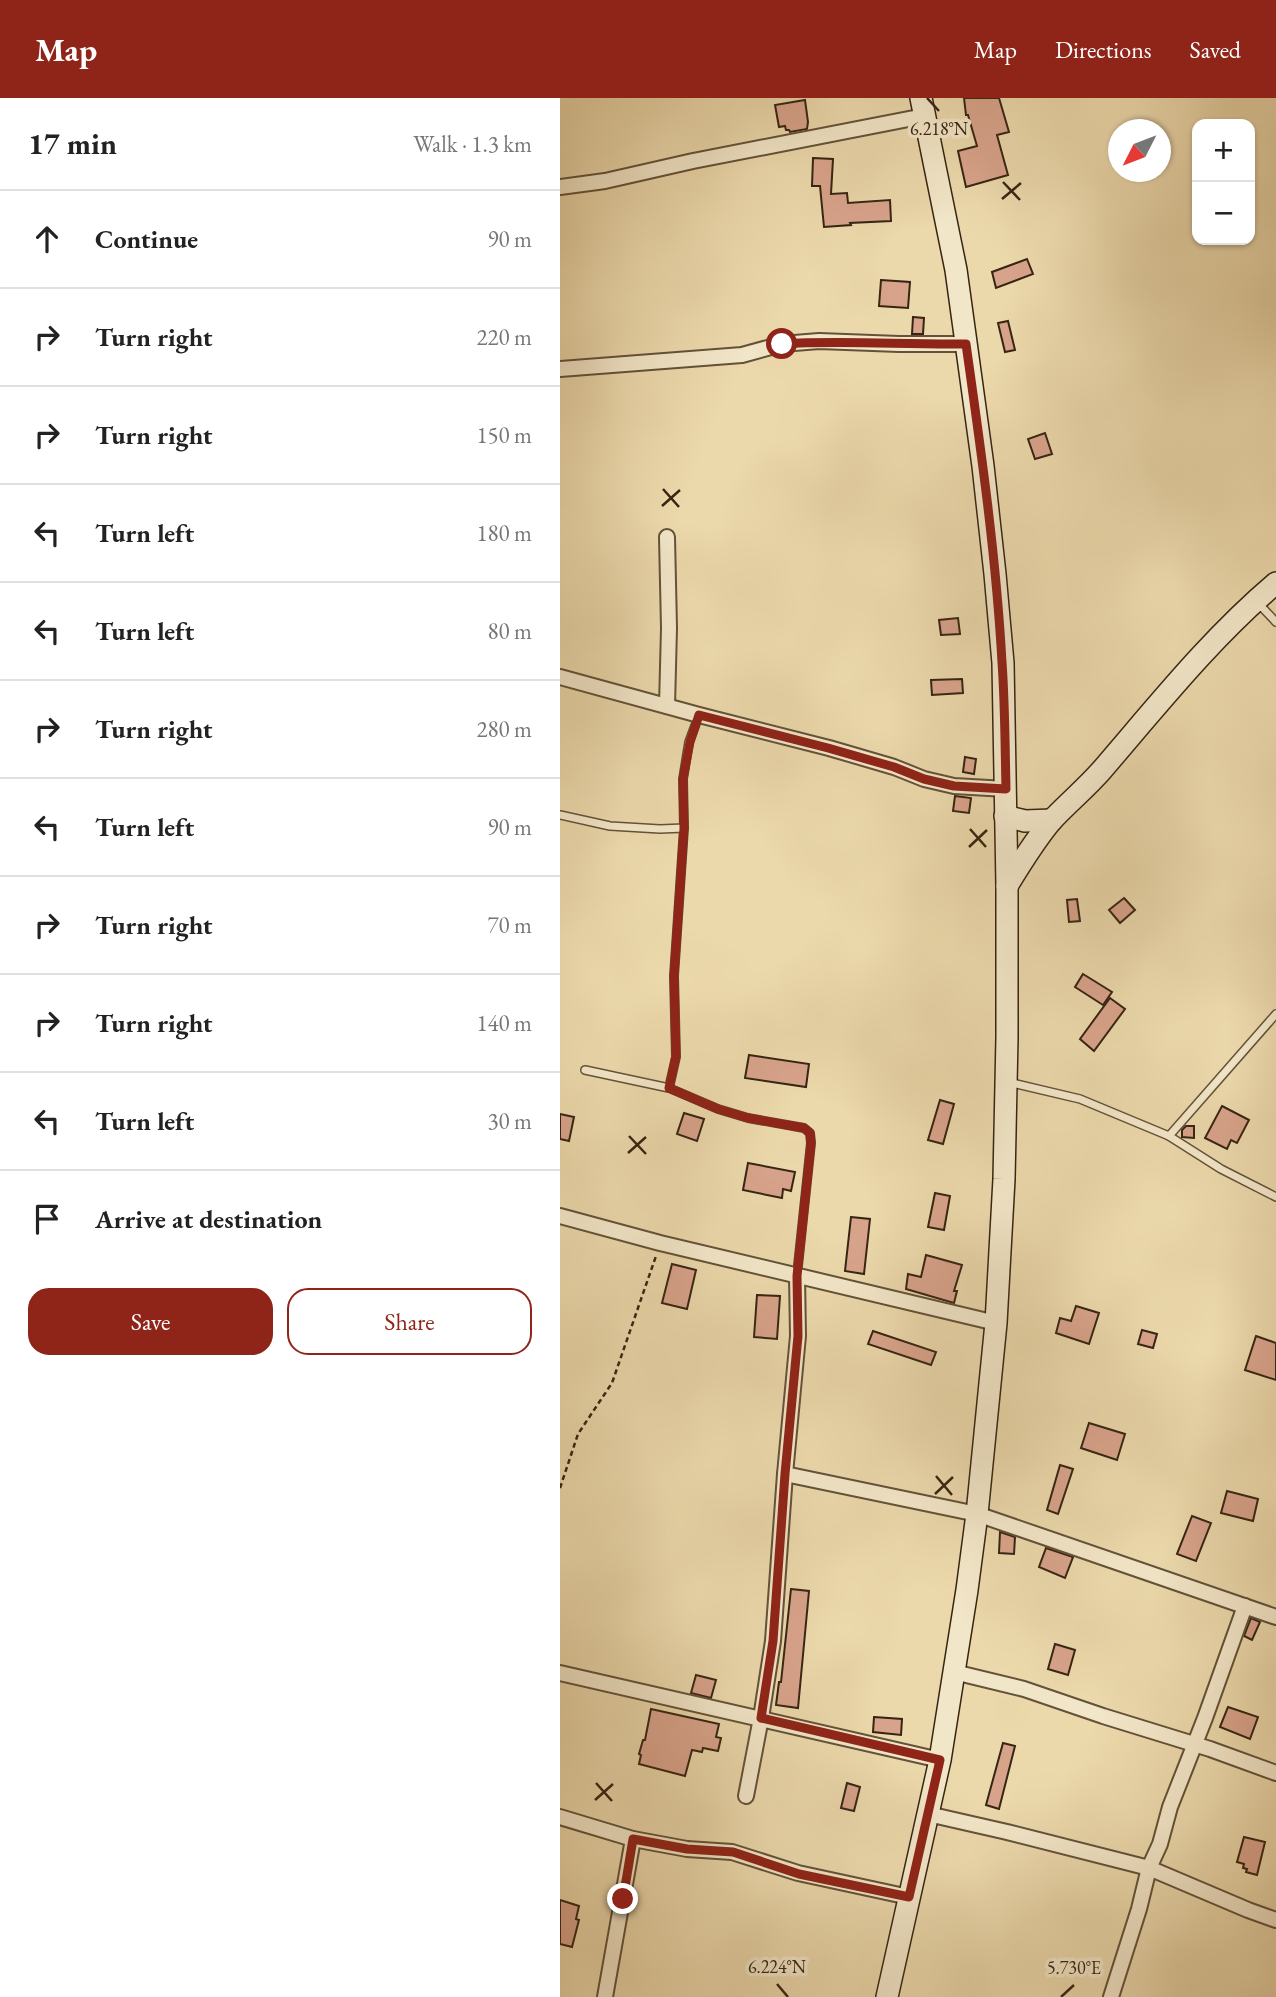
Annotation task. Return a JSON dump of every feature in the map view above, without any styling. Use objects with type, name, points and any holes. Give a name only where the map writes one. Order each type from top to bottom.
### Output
[{"type":"main road","points":[[887,1997],[940,1760],[977,1514],[996,1323],[1006,1082],[1007,886],[1003,663],[983,466],[956,270],[923,107]]},
{"type":"main road","points":[[1007,886],[1022,860],[1052,820],[1096,777],[1182,677],[1255,600],[1276,583]]},
{"type":"main road","points":[[1005,816],[1025,821],[1052,820]]},
{"type":"street","points":[[560,187],[605,181],[923,107]]},
{"type":"street","points":[[560,369],[742,355],[782,344],[806,342],[966,344]]},
{"type":"street","points":[[667,537],[667,706]]},
{"type":"street","points":[[560,677],[828,748],[894,767],[924,779],[954,786],[1006,789]]},
{"type":"street","points":[[560,1216],[660,1243],[996,1323]]},
{"type":"street","points":[[746,1796],[773,1641],[798,1336],[797,1276]]},
{"type":"street","points":[[785,1474],[977,1514],[1276,1617]]},
{"type":"street","points":[[1111,1997],[1149,1868],[1160,1844],[1170,1807],[1245,1605]]},
{"type":"street","points":[[954,1672],[1024,1689],[1276,1773]]},
{"type":"street","points":[[560,1674],[940,1760]]},
{"type":"street","points":[[928,1814],[1149,1868],[1276,1920]]},
{"type":"street","points":[[560,1817],[633,1839],[687,1849],[733,1852],[799,1874],[909,1897]]},
{"type":"street","points":[[605,1997],[633,1839]]},
{"type":"lane","points":[[1255,600],[1276,622]]},
{"type":"lane","points":[[669,1088],[676,1056],[674,976],[684,828],[683,779],[690,742],[699,715]]},
{"type":"lane","points":[[560,815],[610,826],[684,828]]},
{"type":"lane","points":[[1169,1136],[1276,1014]]},
{"type":"lane","points":[[585,1070],[669,1088],[728,1112],[804,1128],[810,1133],[797,1276]]},
{"type":"lane","points":[[1006,1082],[1080,1099],[1169,1136],[1276,1197]]},
{"type":"path","points":[[560,1488],[578,1434],[612,1383],[660,1243]]},
{"type":"building","points":[[964,98],[999,98],[1009,132],[997,135],[1008,175],[966,187],[958,151],[977,146],[966,115]]},
{"type":"building","points":[[805,100],[807,129],[790,132],[785,126],[779,127],[775,105]]},
{"type":"building","points":[[813,158],[833,159],[831,194],[847,193],[848,203],[890,200],[891,221],[824,227],[820,186],[812,186]]},
{"type":"building","points":[[1027,259],[1033,274],[996,288],[992,272]]},
{"type":"building","points":[[881,280],[910,282],[908,308],[879,306]]},
{"type":"building","points":[[913,317],[924,318],[923,334],[912,334]]},
{"type":"building","points":[[1008,321],[1015,350],[1005,352],[998,323]]},
{"type":"building","points":[[1045,433],[1052,454],[1035,459],[1028,439]]},
{"type":"building","points":[[958,618],[960,634],[941,635],[939,620]]},
{"type":"building","points":[[962,679],[963,693],[932,695],[931,680]]},
{"type":"building","points":[[965,757],[976,759],[974,774],[963,772]]},
{"type":"building","points":[[955,796],[971,798],[969,813],[953,811]]},
{"type":"building","points":[[1124,898],[1135,910],[1120,923],[1109,910]]},
{"type":"building","points":[[1077,899],[1080,921],[1069,922],[1067,900]]},
{"type":"building","points":[[1083,974],[1112,992],[1103,1005],[1075,987]]},
{"type":"building","points":[[1110,998],[1125,1009],[1094,1051],[1080,1039]]},
{"type":"building","points":[[749,1055],[809,1064],[806,1087],[745,1078]]},
{"type":"building","points":[[940,1100],[954,1104],[943,1144],[928,1140]]},
{"type":"building","points":[[1222,1106],[1249,1120],[1237,1143],[1231,1140],[1227,1149],[1205,1138]]},
{"type":"building","points":[[684,1113],[704,1119],[697,1141],[677,1134]]},
{"type":"building","points":[[560,1114],[574,1117],[569,1141],[560,1139]]},
{"type":"building","points":[[1186,1126],[1194,1126],[1194,1138],[1182,1137],[1182,1130]]},
{"type":"building","points":[[748,1163],[795,1172],[791,1191],[783,1189],[782,1198],[743,1190]]},
{"type":"building","points":[[935,1193],[950,1196],[944,1230],[928,1227]]},
{"type":"building","points":[[851,1217],[870,1219],[864,1274],[845,1271]]},
{"type":"building","points":[[926,1255],[962,1265],[954,1291],[957,1291],[954,1303],[906,1289],[908,1274],[921,1277]]},
{"type":"building","points":[[672,1264],[696,1270],[687,1309],[662,1303]]},
{"type":"building","points":[[757,1295],[780,1296],[777,1339],[754,1337]]},
{"type":"building","points":[[1076,1306],[1099,1313],[1089,1344],[1056,1333],[1060,1318],[1071,1321]]},
{"type":"building","points":[[1142,1330],[1157,1334],[1153,1348],[1138,1344]]},
{"type":"building","points":[[873,1331],[936,1352],[931,1365],[868,1344]]},
{"type":"building","points":[[1256,1336],[1276,1343],[1276,1380],[1245,1370]]},
{"type":"building","points":[[1089,1423],[1125,1434],[1117,1460],[1081,1448]]},
{"type":"building","points":[[1060,1465],[1073,1469],[1058,1514],[1047,1510]]},
{"type":"building","points":[[1227,1491],[1258,1499],[1253,1521],[1221,1513]]},
{"type":"building","points":[[1192,1516],[1211,1523],[1196,1561],[1177,1554]]},
{"type":"building","points":[[1000,1532],[1015,1537],[1014,1554],[999,1553]]},
{"type":"building","points":[[1046,1548],[1073,1557],[1065,1578],[1039,1567]]},
{"type":"building","points":[[791,1589],[809,1591],[798,1708],[776,1705]]},
{"type":"building","points":[[1251,1618],[1260,1622],[1252,1640],[1244,1636]]},
{"type":"building","points":[[1055,1644],[1075,1650],[1068,1675],[1048,1669]]},
{"type":"building","points":[[696,1675],[716,1680],[711,1698],[691,1693]]},
{"type":"building","points":[[1228,1707],[1258,1717],[1250,1739],[1220,1727]]},
{"type":"building","points":[[651,1709],[719,1724],[716,1737],[721,1738],[718,1751],[703,1748],[702,1752],[692,1750],[685,1776],[639,1764],[639,1754],[645,1740]]},
{"type":"building","points":[[874,1717],[902,1719],[901,1735],[873,1732]]},
{"type":"building","points":[[1003,1743],[1015,1746],[999,1809],[986,1805]]},
{"type":"building","points":[[847,1783],[860,1787],[854,1811],[841,1808]]},
{"type":"building","points":[[1244,1837],[1265,1842],[1257,1875],[1246,1872],[1244,1864],[1237,1862]]},
{"type":"building","points":[[560,1900],[579,1906],[576,1919],[579,1920],[572,1947],[560,1944]]},
{"type":"route","points":[[623,1899],[633,1839],[687,1849],[733,1852],[799,1874],[909,1897],[940,1760],[761,1718],[773,1641],[798,1336],[797,1276],[810,1133],[793,1125],[748,1118],[718,1109],[669,1088],[676,1056],[674,976],[684,828],[683,779],[690,742],[699,715],[828,748],[894,767],[924,779],[954,786],[1006,789],[1003,663],[995,574],[966,344],[900,345],[819,341],[782,344]]}]
